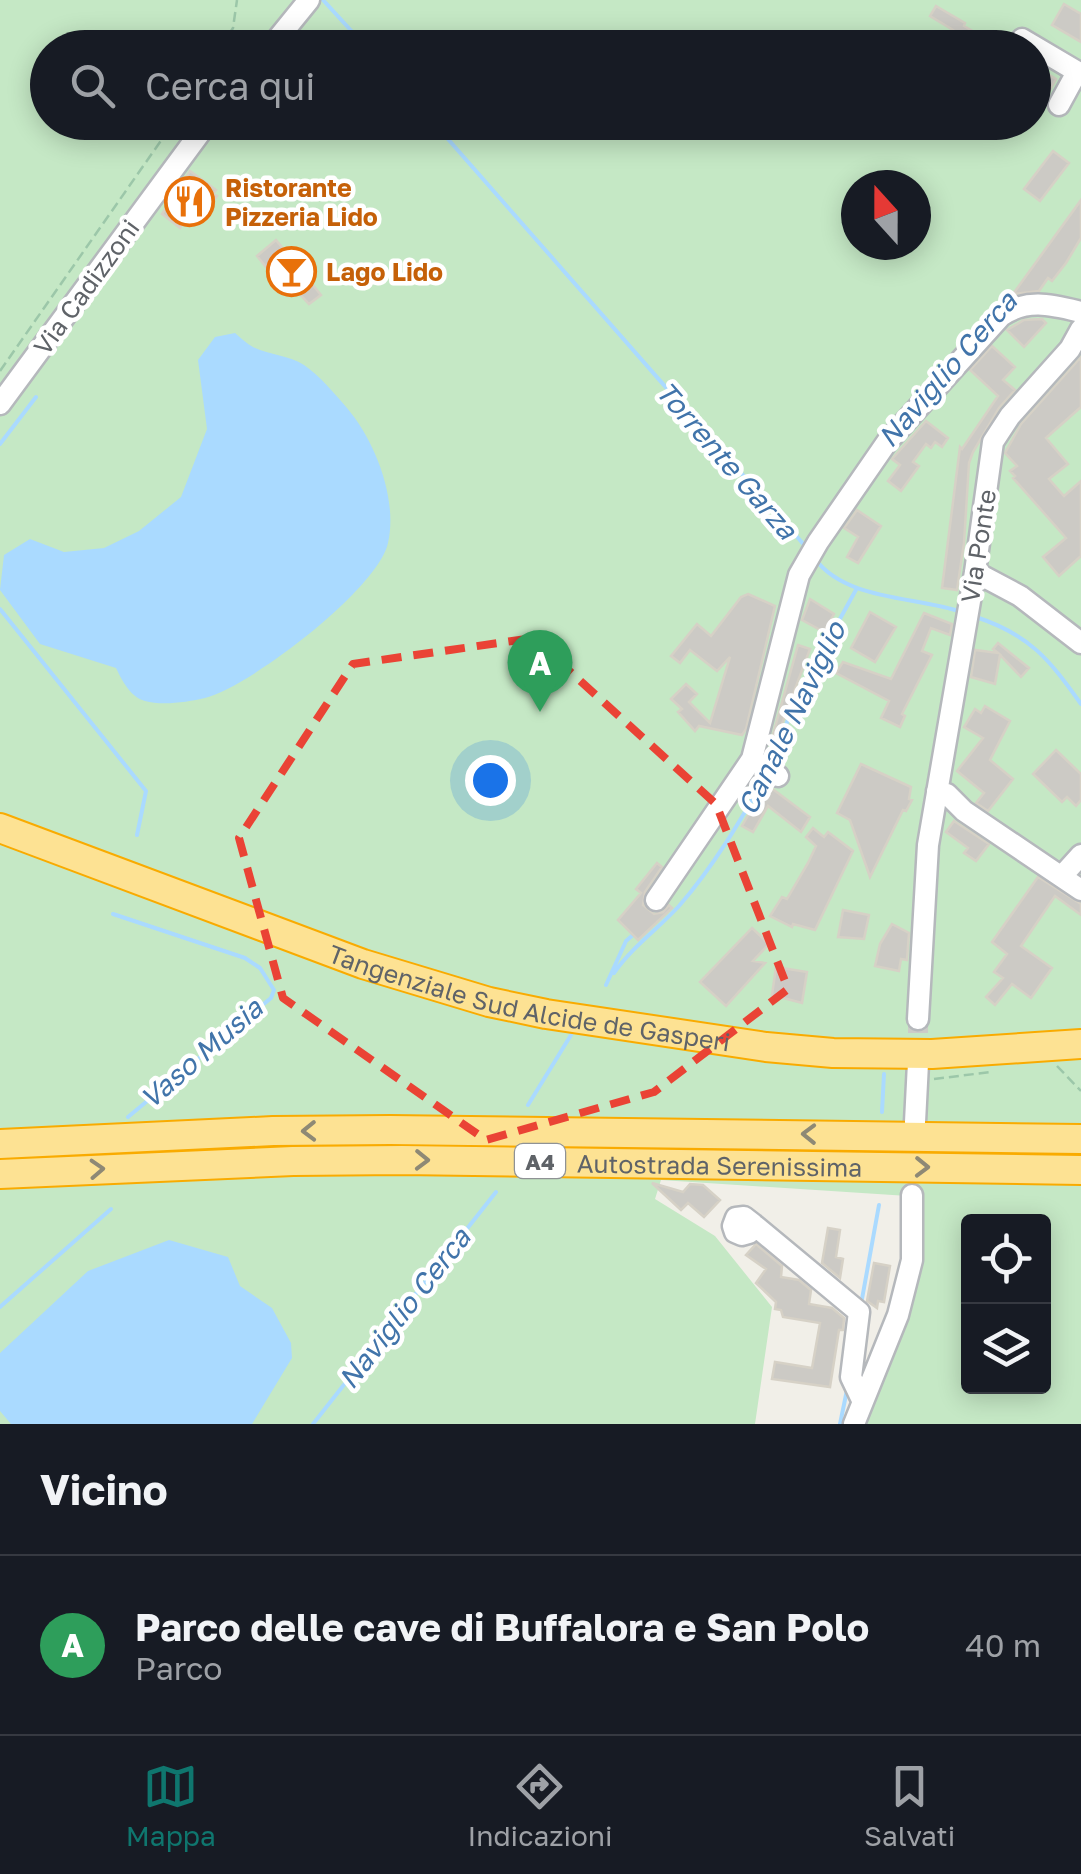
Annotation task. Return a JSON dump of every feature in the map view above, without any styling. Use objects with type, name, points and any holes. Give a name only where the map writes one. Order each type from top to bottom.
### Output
[{"type":"highway","name":"Tangenziale Sud Alcide de Gasperi","points":[[0,812],[438,971],[547,998],[746,1028],[834,1036],[932,1037],[1081,1027]]},
{"type":"highway","name":"Tangenziale Sud Alcide de Gasperi","points":[[0,828],[363,964],[489,1002],[546,1014],[766,1047],[833,1052],[932,1054],[1081,1044]]},
{"type":"highway","name":"Autostrada Serenissima","points":[[0,1144],[408,1130],[1081,1139]]},
{"type":"highway","name":"Autostrada Serenissima","points":[[0,1174],[366,1160],[1081,1170]]},
{"type":"street","points":[[285,30],[309,0]]},
{"type":"street","points":[[1051,57],[1079,73],[1059,106]]},
{"type":"street","name":"Via Cadizzoni","points":[[0,404],[195,140]]},
{"type":"street","points":[[656,900],[752,759],[799,576],[887,442],[1014,306],[1030,303],[1081,312]]},
{"type":"street","name":"Via Ponte","points":[[918,1019],[928,845],[992,442],[1070,349],[1081,330]]},
{"type":"street","points":[[974,572],[1020,596],[1081,642]]},
{"type":"street","points":[[752,759],[778,776]]},
{"type":"street","points":[[937,792],[947,794],[964,811],[1081,890]]},
{"type":"street","points":[[1062,876],[1081,855]]},
{"type":"street","points":[[915,1122],[918,1072]]},
{"type":"street","points":[[854,1424],[903,1297],[912,1260],[912,1195]]},
{"type":"street","points":[[753,1224],[859,1312],[851,1377],[862,1400]]},
{"type":"path","points":[[231,30],[237,0]]},
{"type":"path","points":[[0,372],[161,140]]},
{"type":"path","points":[[1056,1065],[1081,1091]]},
{"type":"path","points":[[918,1072],[1005,1070]]},
{"type":"highlighted area","points":[[533,638],[716,804],[788,989],[654,1092],[486,1140],[283,998],[239,838],[353,664]]},
{"type":"green space","points":[[0,0],[1081,0],[1081,1424],[850,1424],[894,1315],[908,1196],[661,1180],[655,1199],[715,1236],[772,1307],[755,1424],[0,1424]]},
{"type":"water","points":[[235,333],[253,347],[304,365],[357,421],[375,454],[387,490],[388,543],[362,585],[338,609],[252,675],[205,698],[167,703],[145,701],[131,692],[116,668],[40,644],[0,590],[4,555],[30,539],[64,552],[104,548],[139,531],[181,497],[207,429],[198,360],[215,337]]},
{"type":"water","points":[[169,1240],[228,1257],[240,1286],[272,1308],[291,1343],[292,1358],[252,1424],[11,1424],[0,1411],[0,1353],[88,1271]]},
{"type":"building","points":[[1064,4],[1081,14],[1081,42],[1052,25]]},
{"type":"building","points":[[936,6],[971,30],[953,30],[930,16]]},
{"type":"building","points":[[1053,151],[1069,163],[1040,201],[1024,189]]},
{"type":"building","points":[[190,171],[216,190],[213,194],[217,196],[199,220],[191,213],[180,228],[162,214]]},
{"type":"building","points":[[1081,200],[1081,238],[1066,263],[1039,291],[1013,294]]},
{"type":"building","points":[[276,240],[321,295],[309,304],[281,274],[275,278],[257,256]]},
{"type":"building","points":[[1042,319],[1046,323],[1024,347],[1007,330],[1024,320]]},
{"type":"building","points":[[992,346],[1015,367],[1003,380],[1015,390],[999,408],[973,452],[957,590],[942,588],[960,447],[998,396],[970,370]]},
{"type":"building","points":[[1081,357],[1081,407],[1046,438],[1068,464],[1049,479],[1064,496],[1081,481],[1081,556],[1059,576],[1043,557],[1066,538],[1013,478],[1010,471],[1017,466],[1005,453],[1021,424]]},
{"type":"building","points":[[926,421],[948,438],[942,447],[935,442],[931,448],[926,444],[913,462],[919,466],[901,491],[888,481],[900,465],[892,459]]},
{"type":"building","points":[[857,510],[881,526],[858,563],[847,557],[858,537],[844,528]]},
{"type":"building","points":[[748,594],[775,606],[746,729],[742,735],[699,726],[695,731],[671,699],[686,684],[697,694],[689,702],[710,723],[730,657],[717,671],[690,650],[680,663],[671,656],[697,624],[711,636],[741,597]]},
{"type":"building","points":[[810,599],[834,614],[824,632],[802,620]]},
{"type":"building","points":[[870,612],[896,627],[875,662],[851,648]]},
{"type":"building","points":[[924,613],[952,624],[950,635],[931,628],[922,651],[932,655],[902,714],[905,716],[900,727],[881,718],[889,701],[836,673],[843,662],[891,679]]},
{"type":"building","points":[[998,643],[1029,668],[1021,677],[1000,655],[995,684],[971,677],[975,650],[998,653],[993,649]]},
{"type":"building","points":[[798,645],[810,649],[776,740],[772,738]]},
{"type":"building","points":[[985,706],[1010,721],[990,760],[1013,779],[988,811],[976,803],[984,793],[957,771],[983,738],[964,727],[975,709],[981,713]]},
{"type":"building","points":[[1056,750],[1081,774],[1081,800],[1076,806],[1067,797],[1062,802],[1033,774]]},
{"type":"building","points":[[861,764],[911,787],[912,800],[903,810],[870,877],[850,820],[837,813]]},
{"type":"building","points":[[766,784],[810,817],[801,832],[768,806],[753,832],[742,826]]},
{"type":"building","points":[[954,821],[989,844],[976,861],[964,853],[968,848],[946,832]]},
{"type":"building","points":[[813,828],[824,837],[828,832],[853,851],[815,930],[793,924],[792,927],[770,916],[782,897],[787,899],[808,863],[816,846],[806,837]]},
{"type":"building","points":[[657,863],[662,867],[645,892],[643,905],[654,914],[669,905],[672,908],[638,940],[618,920],[641,893],[636,889]]},
{"type":"building","points":[[1038,877],[1081,904],[1081,915],[1055,896],[1021,946],[1052,968],[1031,998],[1012,984],[995,1005],[986,997],[1003,978],[994,972],[1007,954],[992,942]]},
{"type":"building","points":[[843,910],[869,915],[864,939],[838,937]]},
{"type":"building","points":[[892,924],[909,933],[907,960],[901,959],[899,971],[875,966],[880,944]]},
{"type":"building","points":[[752,928],[769,944],[753,961],[765,963],[726,1006],[700,982]]},
{"type":"building","points":[[776,967],[807,972],[802,1003],[772,995]]},
{"type":"building","points":[[652,1183],[683,1192],[690,1184],[703,1185],[720,1200],[704,1217],[688,1203],[681,1210]]},
{"type":"building","points":[[828,1228],[840,1230],[836,1257],[843,1259],[840,1278],[822,1263]]},
{"type":"building","points":[[756,1244],[782,1266],[781,1277],[799,1280],[811,1290],[809,1304],[832,1308],[844,1318],[830,1387],[772,1379],[775,1362],[812,1368],[820,1323],[783,1317],[781,1310],[775,1309],[776,1302],[756,1283],[766,1269],[746,1255]]},
{"type":"building","points":[[874,1263],[890,1266],[884,1302],[878,1301],[877,1308],[867,1301]]},
{"type":"waterway","name":"Torrente Garza","points":[[323,0],[350,30]]},
{"type":"waterway","name":"Torrente Garza","points":[[449,140],[806,547]]},
{"type":"waterway","name":"Vaso Musia","points":[[0,444],[36,397]]},
{"type":"waterway","name":"Torrente Garza","points":[[815,559],[829,573],[863,590],[962,612]]},
{"type":"waterway","name":"Canale Naviglio","points":[[773,763],[794,702],[857,588]]},
{"type":"waterway","name":"Vaso Musia","points":[[0,609],[146,791],[137,835]]},
{"type":"waterway","name":"Torrente Garza","points":[[976,617],[1011,632],[1037,650],[1081,704]]},
{"type":"waterway","name":"Canale Naviglio","points":[[614,973],[692,891],[766,776]]},
{"type":"waterway","name":"Naviglio Cerca","points":[[689,869],[745,787]]},
{"type":"waterway","name":"Vaso Musia","points":[[113,914],[245,958],[260,968],[274,990],[271,998],[128,1117]]},
{"type":"waterway","name":"Naviglio Cerca","points":[[606,985],[626,941],[634,934]]},
{"type":"waterway","name":"Naviglio Cerca","points":[[528,1105],[571,1035]]},
{"type":"waterway","points":[[882,1112],[884,1074]]},
{"type":"waterway","name":"Naviglio Cerca","points":[[313,1424],[496,1192]]},
{"type":"waterway","points":[[862,1299],[879,1205]]},
{"type":"waterway","name":"Vaso Musia","points":[[0,1307],[111,1209]]},
{"type":"waterway","points":[[840,1424],[847,1390]]},
{"type":"tunnel","points":[[918,1019],[918,1063]]},
{"type":"place","name":"Ristorante Pizzeria Lido","points":[[190,201]]},
{"type":"place","name":"Lago Lido","points":[[291,271]]},
{"type":"place","name":"Parco delle cave di Buffalora e San Polo","points":[[540,712]]}]
